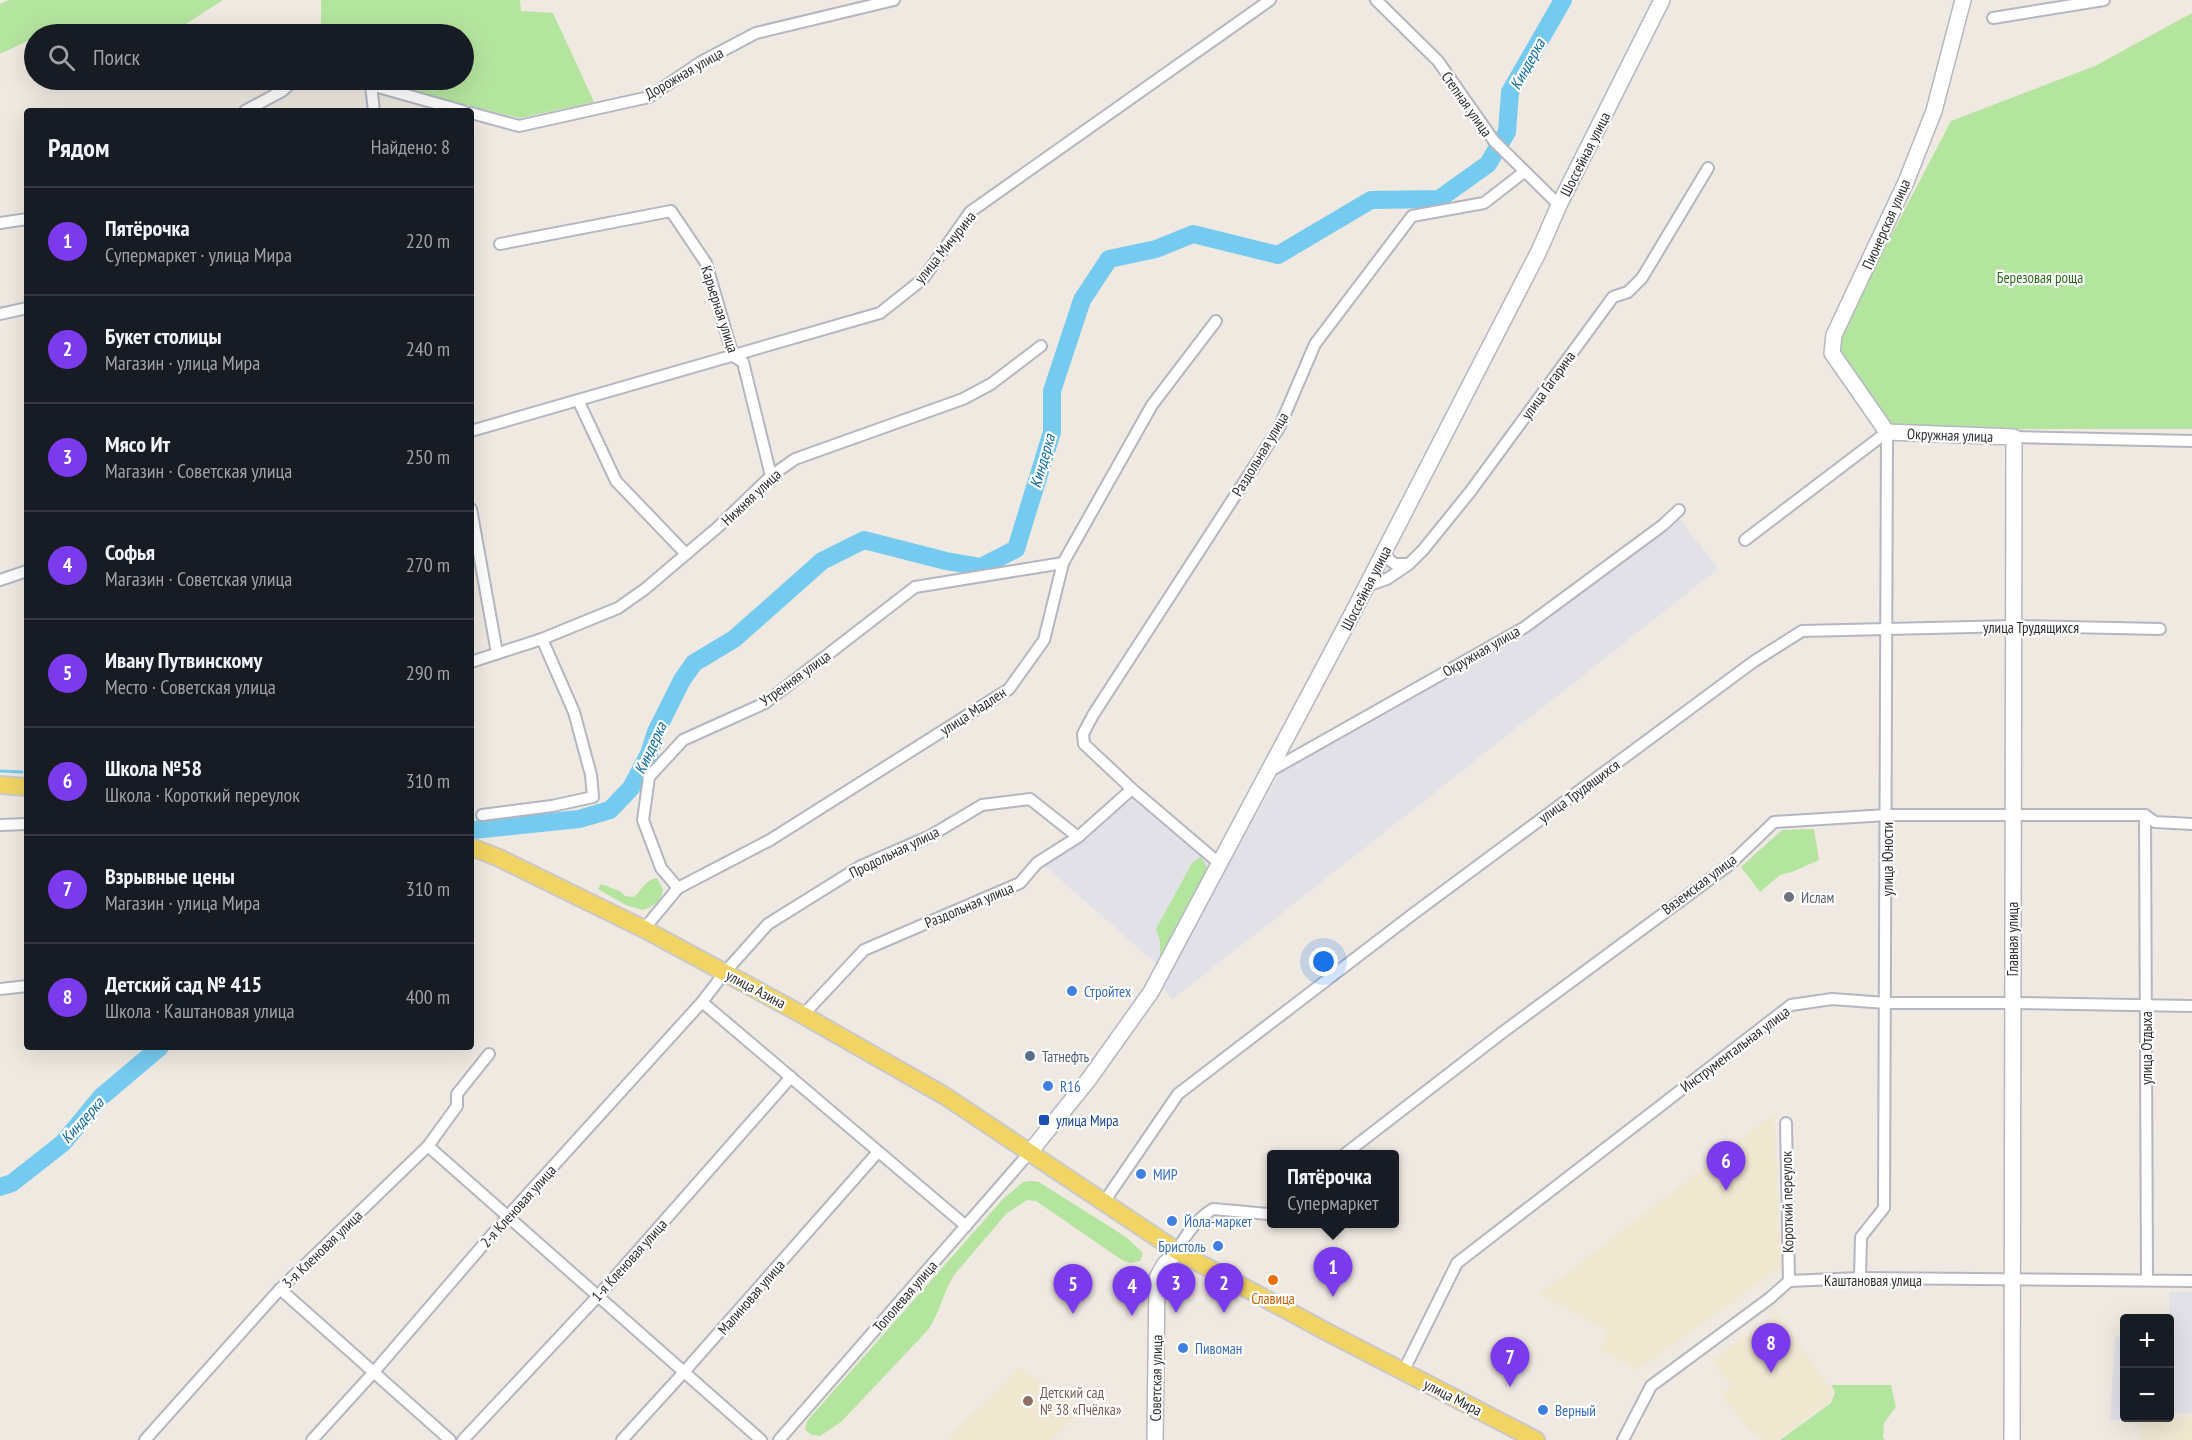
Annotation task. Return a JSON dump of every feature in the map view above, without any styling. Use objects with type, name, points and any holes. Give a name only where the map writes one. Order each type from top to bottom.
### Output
[{"type":"main road","points":[[0,785],[24,786]]},
{"type":"main road","name":"улица Азина","points":[[474,848],[497,857],[644,929],[803,1015],[919,1080],[1030,1152]]},
{"type":"main road","name":"улица Мира","points":[[1030,1152],[1177,1251],[1536,1440]]},
{"type":"street","name":"Дорожная улица","points":[[474,114],[519,126],[649,97],[701,62],[756,33],[894,0]]},
{"type":"street","name":"улица Мичурина","points":[[474,430],[880,313],[922,279],[970,212],[1270,0]]},
{"type":"street","name":"Степная улица","points":[[1377,0],[1438,61],[1494,141],[1559,205]]},
{"type":"street","name":"Шоссейная улица","points":[[1030,1152],[1089,1079],[1151,992],[1383,555],[1539,251],[1559,205],[1662,0]]},
{"type":"street","name":"Пионерская улица","points":[[1887,432],[1832,353],[1834,335],[1902,192],[1930,121],[1963,0]]},
{"type":"street","points":[[1993,18],[2104,0]]},
{"type":"street","points":[[251,108],[283,90]]},
{"type":"street","points":[[368,90],[373,108]]},
{"type":"street","points":[[393,90],[453,108]]},
{"type":"street","name":"улица Гагарина","points":[[1367,586],[1387,579],[1409,564],[1423,550],[1470,492],[1613,297],[1628,292],[1642,278],[1708,168]]},
{"type":"street","name":"Раздольная улица","points":[[1220,864],[1132,789],[1084,744],[1083,734],[1093,715],[1279,428],[1315,344],[1412,216],[1484,203],[1524,172]]},
{"type":"street","name":"Карьерная улица","points":[[500,244],[672,211],[706,263],[733,356],[743,362],[771,476]]},
{"type":"street","points":[[0,223],[24,219]]},
{"type":"street","points":[[0,314],[24,309]]},
{"type":"street","name":"улица Мадлен","points":[[644,929],[678,888],[770,840],[1009,689],[1044,640],[1063,563],[1152,405],[1216,321]]},
{"type":"street","name":"Нижняя улица","points":[[474,661],[542,639],[618,608],[645,589],[718,527],[771,476],[795,459],[963,399],[991,384],[1041,346]]},
{"type":"street","points":[[579,400],[616,481],[686,554]]},
{"type":"street","name":"Окружная улица","points":[[1745,540],[1887,432],[2192,441]]},
{"type":"street","name":"улица Юности","points":[[1860,1278],[1861,1237],[1884,1208],[1887,432]]},
{"type":"street","name":"Главная улица","points":[[2012,1440],[2014,437]]},
{"type":"street","name":"Окружная улица","points":[[1269,771],[1525,627],[1663,525],[1679,510]]},
{"type":"street","points":[[474,526],[497,653]]},
{"type":"street","points":[[1383,555],[1395,564],[1409,564]]},
{"type":"street","name":"Утренняя улица","points":[[678,888],[661,868],[643,820],[649,777],[683,740],[765,703],[915,587],[1063,563]]},
{"type":"street","points":[[0,580],[24,572]]},
{"type":"street","name":"улица Трудящихся","points":[[1104,1202],[1178,1094],[1413,914],[1753,662],[1802,631],[2014,626],[2160,629]]},
{"type":"street","points":[[482,814],[552,806],[593,797],[591,775],[574,712],[542,639]]},
{"type":"street","name":"Раздольная улица","points":[[803,1015],[864,950],[1020,883],[1036,863],[1078,837],[1132,789]]},
{"type":"street","name":"Продольная улица","points":[[724,972],[768,924],[861,866],[930,836],[981,805],[1030,799],[1078,837]]},
{"type":"street","name":"Вяземская улица","points":[[1351,1150],[1503,1032],[1729,864],[1774,822],[1887,815],[2013,814],[2145,815],[2155,822],[2192,824]]},
{"type":"street","name":"улица Отдыха","points":[[2145,815],[2147,1280]]},
{"type":"street","points":[[0,825],[24,824]]},
{"type":"street","name":"2-я Кленовая улица","points":[[312,1440],[508,1216],[702,1002],[724,972]]},
{"type":"street","points":[[0,989],[24,986]]},
{"type":"street","name":"Инструментальная улица","points":[[1403,1372],[1457,1263],[1791,1005],[1832,999],[1886,1003],[2192,1006]]},
{"type":"street","points":[[702,1002],[966,1226]]},
{"type":"street","name":"3-я Кленовая улица","points":[[145,1440],[280,1289],[429,1146],[457,1106],[457,1094],[489,1054]]},
{"type":"street","name":"1-я Кленовая улица","points":[[463,1440],[598,1296],[791,1077]]},
{"type":"street","name":"Короткий переулок","points":[[1786,1123],[1789,1281]]},
{"type":"street","points":[[429,1146],[761,1440]]},
{"type":"street","name":"Малиновая улица","points":[[622,1440],[878,1152]]},
{"type":"street","name":"Тополевая улица","points":[[779,1440],[1030,1152]]},
{"type":"street","points":[[1177,1251],[1205,1214],[1213,1209],[1267,1214]]},
{"type":"street","name":"Советская улица","points":[[1155,1440],[1157,1278],[1164,1265],[1177,1251]]},
{"type":"street","name":"Каштановая улица","points":[[1789,1281],[1860,1278],[2192,1281]]},
{"type":"street","points":[[1623,1440],[1651,1386],[1770,1298],[1789,1281]]},
{"type":"street","points":[[280,1289],[450,1440]]},
{"type":"shaded area","points":[[1680,519],[1718,569],[1172,1000],[1161,984],[1280,773],[1533,628]]},
{"type":"shaded area","points":[[1137,798],[1214,865],[1159,966],[1038,860]]},
{"type":"shaded area","points":[[1774,1114],[1781,1267],[1638,1370],[1600,1350],[1606,1331],[1539,1294]]},
{"type":"shaded area","points":[[2169,1292],[2192,1292],[2192,1413],[2174,1413],[2174,1314],[2169,1314]]},
{"type":"shaded area","points":[[1777,1313],[1833,1392],[1828,1403],[1777,1440],[1764,1440],[1746,1428],[1722,1394],[1732,1386],[1712,1360]]},
{"type":"shaded area","points":[[2120,1336],[2120,1419],[2110,1421],[2115,1337]]},
{"type":"shaded area","name":"Детский сад № 38 «Пчёлка»","points":[[1020,1368],[1082,1409],[1051,1440],[953,1440],[949,1436]]},
{"type":"shaded area","points":[[2174,1418],[2192,1418],[2192,1440],[2140,1440],[2141,1422],[2174,1422]]},
{"type":"green space","points":[[9,0],[223,0],[186,24],[24,24],[24,43],[0,54],[0,4]]},
{"type":"green space","points":[[321,0],[520,0],[521,11],[553,13],[594,102],[520,118],[403,90],[474,90],[474,24],[321,24]]},
{"type":"green space","name":"Березовая роща","points":[[2192,13],[2192,429],[1892,429],[1834,345],[1951,121],[2095,66]]},
{"type":"green space","points":[[1814,829],[1819,860],[1780,875],[1760,892],[1741,867],[1782,830]]},
{"type":"green space","points":[[1201,857],[1211,875],[1191,907],[1185,909],[1182,914],[1183,921],[1160,960],[1160,941],[1156,929],[1192,863]]},
{"type":"green space","points":[[657,878],[663,889],[661,897],[653,905],[642,910],[626,905],[598,889],[601,884],[620,891],[625,896],[634,897],[647,883]]},
{"type":"green space","points":[[1023,1182],[1039,1182],[1126,1237],[1143,1253],[1140,1261],[1130,1263],[1122,1260],[1036,1201],[1027,1200],[1006,1214],[954,1275],[928,1330],[841,1422],[820,1436],[812,1435],[805,1430],[807,1421],[1003,1199]]},
{"type":"green space","points":[[1831,1385],[1891,1385],[1896,1407],[1884,1423],[1883,1438],[1885,1440],[1780,1440],[1831,1403],[1835,1392]]},
{"type":"waterway","name":"Киндерка","points":[[474,830],[579,819],[610,810],[631,788],[682,680],[694,663],[734,639],[822,561],[864,540],[946,561],[981,567],[1016,549],[1052,432],[1052,391],[1082,300],[1109,259],[1156,249],[1193,234],[1278,255],[1371,200],[1439,199],[1488,164],[1507,132],[1510,92],[1563,0]]},
{"type":"waterway","points":[[0,771],[22,772]]},
{"type":"waterway","name":"Киндерка","points":[[0,1187],[12,1183],[63,1143],[102,1096],[156,1050]]},
{"type":"place","name":"Ислам","points":[[1789,897]]},
{"type":"place","name":"Стройтех","points":[[1072,991]]},
{"type":"place","name":"Татнефть","points":[[1030,1056]]},
{"type":"place","name":"R16","points":[[1048,1086]]},
{"type":"place","name":"улица Мира","points":[[1044,1120]]},
{"type":"place","name":"МИР","points":[[1141,1174]]},
{"type":"place","name":"Школа №58","points":[[1726,1191]]},
{"type":"place","name":"Йола-маркет","points":[[1172,1221]]},
{"type":"place","name":"Бристоль","points":[[1218,1246]]},
{"type":"place","name":"Славица","points":[[1273,1280]]},
{"type":"place","name":"Пятёрочка","points":[[1333,1297]]},
{"type":"place","name":"Мясо Ит","points":[[1176,1313]]},
{"type":"place","name":"Букет столицы","points":[[1224,1313]]},
{"type":"place","name":"Ивану Путвинскому","points":[[1073,1314]]},
{"type":"place","name":"Софья","points":[[1132,1316]]},
{"type":"place","name":"Пивоман","points":[[1183,1348]]},
{"type":"place","name":"Детский сад № 415","points":[[1771,1373]]},
{"type":"place","name":"Взрывные цены","points":[[1510,1387]]},
{"type":"place","name":"Детский сад № 38 «Пчёлка»","points":[[1028,1401]]},
{"type":"place","name":"Верный","points":[[1543,1410]]}]
